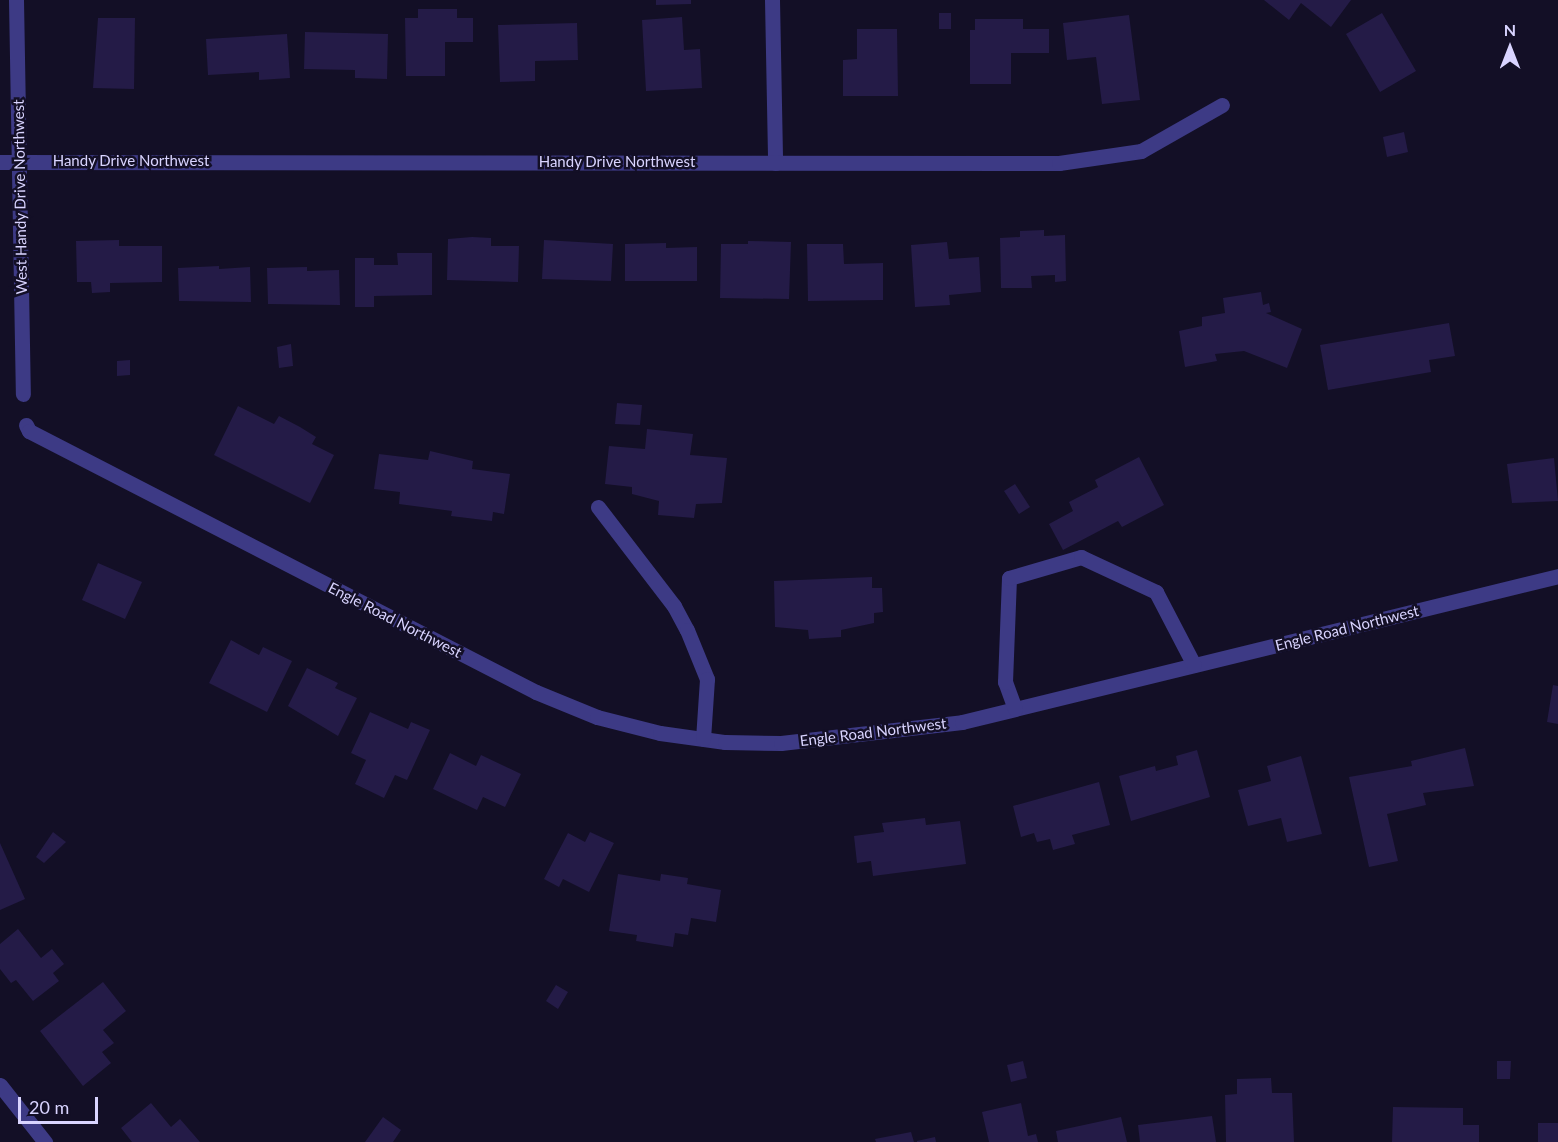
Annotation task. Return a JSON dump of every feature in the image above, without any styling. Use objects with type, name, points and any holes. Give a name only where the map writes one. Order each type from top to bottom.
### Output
[{"type":"street","name":"West Handy Drive Northwest","points":[[16,0],[24,394]]},
{"type":"street","points":[[772,0],[775,162]]},
{"type":"street","name":"Handy Drive Northwest","points":[[0,162],[1059,162],[1141,151],[1222,105]]},
{"type":"street","name":"Engle Road Northwest","points":[[26,425],[29,430],[536,693],[597,717],[660,733],[703,739],[781,743],[962,722],[1558,576]]},
{"type":"street","points":[[598,507],[674,606],[687,630],[707,679],[703,739]]},
{"type":"street","points":[[1015,709],[1005,682],[1009,578],[1081,556],[1156,592],[1194,665]]},
{"type":"street","points":[[0,1085],[45,1142]]},
{"type":"building","points":[[656,0],[691,0],[691,4],[656,5]]},
{"type":"building","points":[[1264,0],[1351,0],[1331,27],[1301,3],[1289,20]]},
{"type":"building","points":[[418,9],[457,9],[457,18],[473,18],[473,42],[445,42],[445,76],[406,76],[405,18],[418,18]]},
{"type":"building","points":[[939,13],[951,13],[951,29],[939,29]]},
{"type":"building","points":[[1382,13],[1416,71],[1380,92],[1346,34]]},
{"type":"building","points":[[1129,15],[1140,100],[1102,104],[1096,57],[1067,60],[1063,23]]},
{"type":"building","points":[[682,17],[684,50],[700,49],[702,88],[646,91],[642,20]]},
{"type":"building","points":[[98,18],[135,18],[134,89],[93,88]]},
{"type":"building","points":[[975,19],[1023,19],[1023,29],[1049,29],[1049,53],[1011,53],[1011,84],[970,84],[970,30],[975,30]]},
{"type":"building","points":[[577,23],[578,60],[535,61],[535,81],[500,82],[498,25]]},
{"type":"building","points":[[857,29],[897,29],[898,96],[843,96],[843,60],[857,59]]},
{"type":"building","points":[[305,32],[388,34],[387,79],[355,78],[355,70],[304,69]]},
{"type":"building","points":[[287,34],[290,78],[259,80],[259,72],[208,75],[206,39]]},
{"type":"building","points":[[1404,132],[1408,152],[1387,157],[1383,137]]},
{"type":"building","points":[[1044,230],[1044,236],[1065,235],[1066,281],[1055,282],[1055,275],[1031,276],[1032,288],[1001,288],[1000,238],[1020,237],[1020,231]]},
{"type":"building","points":[[491,238],[491,246],[519,246],[518,282],[447,280],[448,239]]},
{"type":"building","points":[[119,240],[119,246],[162,246],[162,282],[110,283],[110,292],[92,293],[91,282],[77,282],[76,241]]},
{"type":"building","points":[[544,240],[613,244],[611,281],[542,279]]},
{"type":"building","points":[[748,241],[791,242],[789,299],[720,298],[721,244],[748,244]]},
{"type":"building","points":[[947,242],[949,259],[979,257],[981,292],[949,295],[950,305],[915,307],[911,245]]},
{"type":"building","points":[[666,243],[666,248],[697,247],[697,281],[625,281],[625,244]]},
{"type":"building","points":[[807,244],[843,244],[844,264],[883,263],[883,300],[808,301]]},
{"type":"building","points":[[397,253],[432,253],[432,295],[374,296],[374,307],[355,307],[355,258],[374,258],[374,265],[398,265]]},
{"type":"building","points":[[219,266],[219,269],[250,267],[251,302],[179,301],[178,268]]},
{"type":"building","points":[[307,267],[307,271],[339,270],[340,305],[268,304],[267,268]]},
{"type":"building","points":[[1261,292],[1263,305],[1269,303],[1271,312],[1266,313],[1302,329],[1287,368],[1244,351],[1215,354],[1217,361],[1185,367],[1179,331],[1202,326],[1202,317],[1225,313],[1223,298]]},
{"type":"building","points":[[1449,323],[1455,356],[1429,360],[1431,372],[1328,390],[1320,345]]},
{"type":"building","points":[[291,344],[293,366],[279,368],[277,347]]},
{"type":"building","points":[[130,360],[130,375],[117,376],[117,361]]},
{"type":"building","points":[[617,403],[642,405],[640,425],[615,424]]},
{"type":"building","points":[[238,406],[274,424],[279,416],[316,437],[312,444],[334,455],[310,503],[214,455]]},
{"type":"building","points":[[647,429],[693,434],[690,455],[727,458],[722,503],[696,504],[694,518],[658,515],[659,501],[632,494],[632,487],[605,484],[609,446],[645,449]]},
{"type":"building","points":[[430,451],[473,461],[472,469],[510,474],[504,514],[493,512],[492,521],[451,516],[452,511],[399,504],[400,492],[374,489],[379,454],[428,460]]},
{"type":"building","points":[[1139,457],[1164,505],[1122,527],[1118,521],[1063,550],[1049,524],[1073,511],[1069,502],[1098,487],[1095,480]]},
{"type":"building","points":[[1554,458],[1558,501],[1512,503],[1507,464]]},
{"type":"building","points":[[1015,484],[1030,507],[1019,514],[1004,491]]},
{"type":"building","points":[[98,563],[142,582],[125,619],[82,600]]},
{"type":"building","points":[[872,577],[872,588],[882,588],[883,612],[874,613],[874,623],[841,630],[841,637],[809,639],[808,630],[775,627],[774,581]]},
{"type":"building","points":[[231,640],[259,655],[263,647],[292,661],[267,712],[209,683]]},
{"type":"building","points":[[307,668],[338,683],[335,688],[357,698],[338,736],[288,706]]},
{"type":"building","points":[[1553,685],[1558,686],[1558,724],[1547,722]]},
{"type":"building","points":[[370,712],[408,729],[411,722],[430,730],[407,780],[395,775],[384,798],[355,784],[366,760],[351,753]]},
{"type":"building","points":[[1465,748],[1474,786],[1423,793],[1426,805],[1387,814],[1398,861],[1369,867],[1349,777],[1412,766],[1411,761]]},
{"type":"building","points":[[1197,750],[1210,797],[1131,821],[1119,776],[1155,766],[1156,771],[1178,765],[1176,756]]},
{"type":"building","points":[[450,753],[476,766],[481,755],[521,774],[505,807],[483,797],[477,810],[433,789]]},
{"type":"building","points":[[1301,756],[1322,834],[1287,842],[1281,818],[1248,826],[1238,790],[1271,781],[1267,766]]},
{"type":"building","points":[[1099,782],[1110,825],[1072,835],[1075,844],[1053,850],[1050,839],[1037,842],[1034,833],[1021,837],[1013,806]]},
{"type":"building","points":[[925,818],[926,825],[960,821],[966,864],[873,876],[871,861],[857,863],[854,836],[884,832],[882,823]]},
{"type":"building","points":[[53,832],[66,842],[44,863],[36,857]]},
{"type":"building","points":[[590,832],[614,843],[589,892],[563,879],[559,887],[544,879],[568,833],[585,842]]},
{"type":"building","points":[[0,843],[25,899],[0,910]]},
{"type":"building","points":[[618,874],[660,881],[661,874],[688,878],[687,884],[721,890],[716,922],[691,918],[688,935],[675,933],[673,947],[636,941],[637,935],[609,931]]},
{"type":"building","points":[[18,929],[41,958],[52,949],[64,964],[53,973],[59,981],[33,1001],[16,980],[11,983],[0,969],[0,944]]},
{"type":"building","points":[[103,982],[126,1011],[103,1030],[114,1043],[102,1052],[111,1063],[83,1086],[40,1031]]},
{"type":"building","points":[[556,985],[568,992],[558,1009],[546,1001]]},
{"type":"building","points":[[1023,1061],[1027,1078],[1011,1082],[1007,1065]]},
{"type":"building","points":[[1497,1061],[1511,1061],[1510,1079],[1497,1079]]},
{"type":"building","points":[[1271,1078],[1272,1093],[1292,1093],[1294,1142],[1226,1142],[1225,1095],[1237,1094],[1237,1079]]},
{"type":"building","points":[[151,1103],[171,1127],[180,1119],[200,1142],[132,1142],[121,1128]]},
{"type":"building","points":[[1021,1103],[1028,1136],[1036,1134],[1038,1142],[989,1142],[982,1112]]},
{"type":"building","points":[[1393,1107],[1463,1108],[1463,1125],[1479,1125],[1479,1142],[1392,1142]]},
{"type":"building","points":[[1212,1116],[1216,1142],[1140,1142],[1138,1125]]},
{"type":"building","points":[[383,1117],[401,1130],[393,1142],[365,1142]]},
{"type":"building","points":[[1121,1117],[1127,1142],[1058,1142],[1056,1131]]},
{"type":"building","points":[[1538,1123],[1558,1123],[1558,1142],[1538,1142]]},
{"type":"building","points":[[911,1132],[914,1142],[876,1142],[875,1139]]},
{"type":"building","points":[[935,1137],[936,1142],[917,1142],[917,1141]]}]
